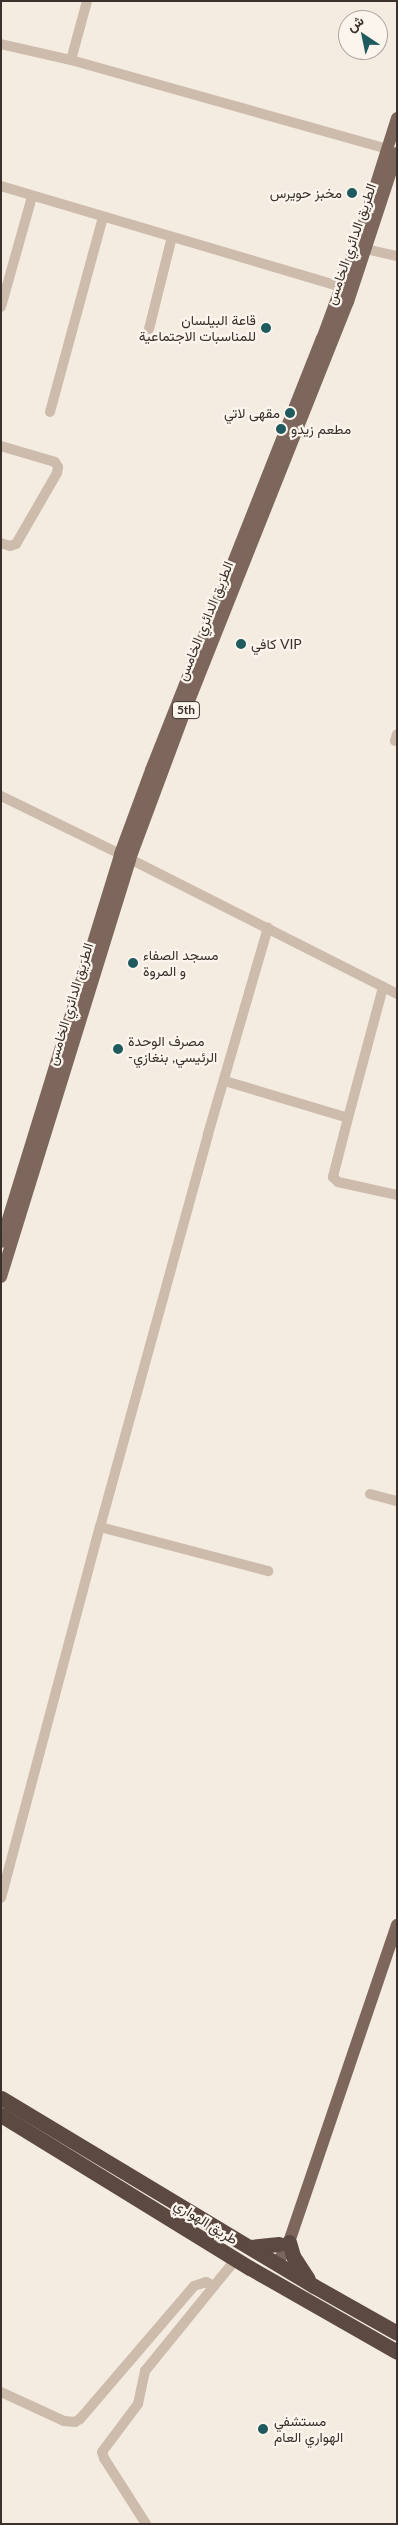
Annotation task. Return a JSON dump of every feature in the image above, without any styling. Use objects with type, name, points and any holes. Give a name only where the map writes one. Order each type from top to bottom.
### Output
[{"type":"highway","name":"طريق الهواري","points":[[1,2098],[12,2116],[236,2259],[397,2352]]},
{"type":"highway","name":"طريق الهواري","points":[[12,2116],[250,2247],[397,2333]]},
{"type":"highway","points":[[250,2247],[286,2240],[295,2260],[314,2286]]},
{"type":"main road","name":"الطريق الدائري الخامس","points":[[1,1242],[125,857],[182,720],[348,302],[366,249],[392,151],[397,119]]},
{"type":"main road","name":"الطريق الدائري الخامس","points":[[1,1277],[151,770],[342,287],[392,151]]},
{"type":"main road","points":[[273,2261],[286,2240],[397,1925]]},
{"type":"street","points":[[71,60],[87,1]]},
{"type":"street","points":[[1,44],[71,60],[392,151]]},
{"type":"street","points":[[1,186],[32,197],[342,287]]},
{"type":"street","points":[[1,307],[32,197]]},
{"type":"street","points":[[50,412],[103,217]]},
{"type":"street","points":[[149,329],[172,237]]},
{"type":"street","points":[[366,249],[397,256]]},
{"type":"street","points":[[1,446],[54,462],[58,467],[57,473],[16,544],[10,546],[1,543]]},
{"type":"street","points":[[1,796],[397,994]]},
{"type":"street","points":[[1,1898],[208,1134],[225,1082],[268,928]]},
{"type":"street","points":[[383,987],[333,1177],[338,1182],[397,1195]]},
{"type":"street","points":[[225,1082],[348,1118]]},
{"type":"street","points":[[370,1494],[397,1501]]},
{"type":"street","points":[[100,1528],[268,1571]]},
{"type":"street","points":[[146,2524],[102,2452],[138,2404],[145,2371],[236,2259]]},
{"type":"street","points":[[1,2392],[64,2421],[75,2422],[80,2419],[194,2286],[206,2282],[214,2286]]},
{"type":"place","name":"مخبز حويرس","points":[[352,193]]},
{"type":"place","name":"قاعة البيلسان للمناسبات الاجتماعية","points":[[266,328]]},
{"type":"place","name":"مقهى لاتي","points":[[290,413]]},
{"type":"place","name":"مطعم زيدو","points":[[281,429]]},
{"type":"place","name":"كافي VIP","points":[[241,644]]},
{"type":"place","name":"مسجد الصفاء و المروة","points":[[133,963]]},
{"type":"place","name":"مصرف الوحدة -الرئيسي, بنغازي","points":[[118,1049]]},
{"type":"place","name":"مستشفي الهواري العام","points":[[263,2429]]}]
